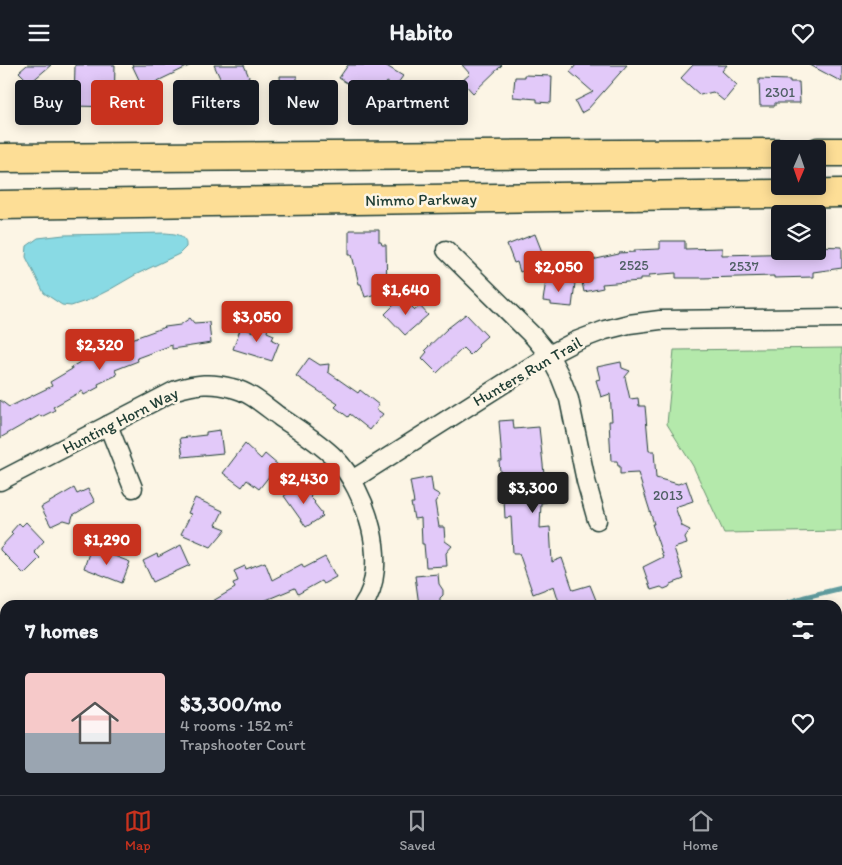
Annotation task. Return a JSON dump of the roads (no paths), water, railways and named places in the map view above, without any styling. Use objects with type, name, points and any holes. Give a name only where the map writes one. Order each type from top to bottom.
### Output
[{"type":"highway","points":[[826,152],[842,152]]},
{"type":"highway","points":[[0,158],[771,153]]},
{"type":"highway","name":"Nimmo Parkway","points":[[0,205],[842,193]]},
{"type":"street","points":[[446,250],[534,337],[549,355],[569,399],[584,471],[597,520]]},
{"type":"street","name":"Hunters Run Trail","points":[[352,480],[549,355],[576,341],[605,330],[629,324],[660,320],[842,318]]},
{"type":"street","name":"Hunting Horn Way","points":[[0,481],[176,390],[194,385],[212,384],[234,388],[250,395],[323,447],[336,459],[352,480],[362,499],[369,520],[375,550],[375,569],[371,587],[365,600]]},
{"type":"street","points":[[108,425],[133,488]]},
{"type":"water","points":[[177,234],[183,237],[186,247],[179,254],[109,290],[71,306],[62,305],[44,293],[26,257],[27,246],[38,238],[64,235]]},
{"type":"waterway","points":[[796,600],[842,588]]}]
